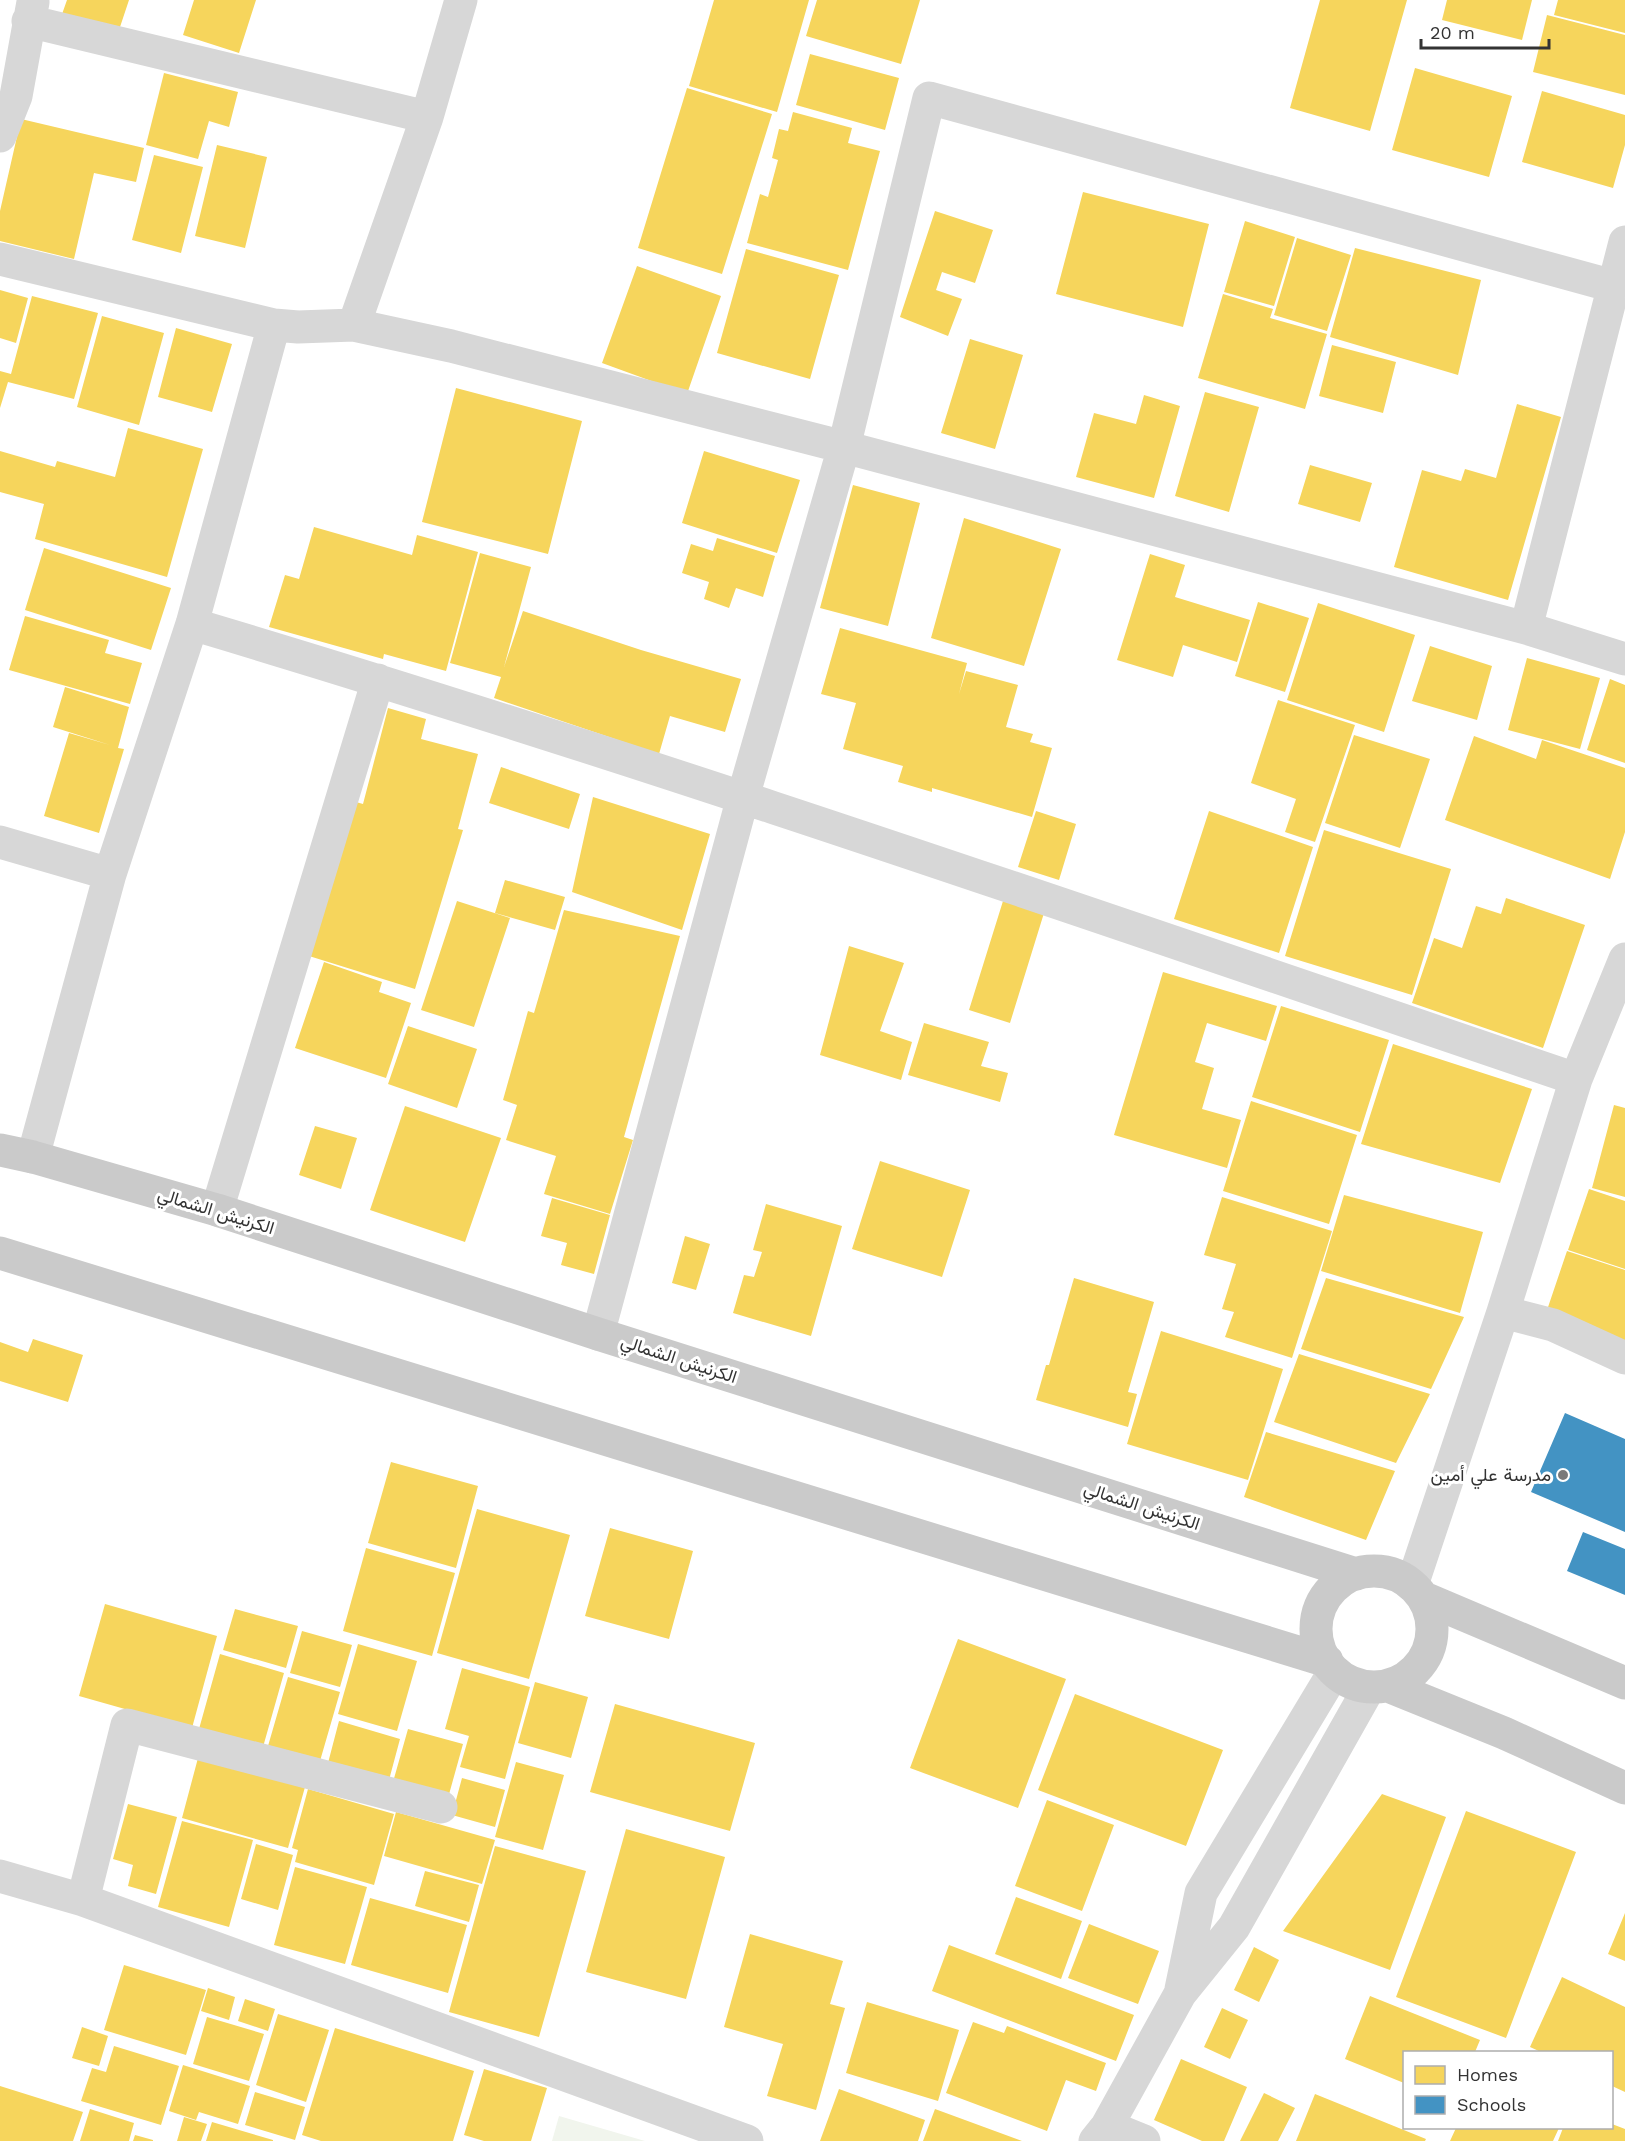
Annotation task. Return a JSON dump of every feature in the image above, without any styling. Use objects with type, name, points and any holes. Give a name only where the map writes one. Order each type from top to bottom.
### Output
[{"type":"main road","name":"الكرنيش الشمالي","points":[[0,1150],[33,1157],[217,1210],[598,1334],[1356,1574]]},
{"type":"main road","points":[[0,1253],[1330,1667]]},
{"type":"main road","points":[[1625,1683],[1418,1592],[1396,1575],[1376,1571],[1356,1574],[1339,1583],[1325,1598],[1317,1617],[1316,1636],[1322,1656],[1330,1667],[1352,1683],[1378,1687],[1504,1733],[1625,1788]]},
{"type":"main road","points":[[1378,1687],[1405,1679],[1419,1667],[1429,1652],[1433,1634],[1431,1616],[1418,1592]]},
{"type":"street","points":[[354,325],[427,117],[461,0]]},
{"type":"street","points":[[0,136],[16,96],[31,11],[427,117]]},
{"type":"street","points":[[598,1334],[742,797],[844,447],[929,98],[1613,286]]},
{"type":"street","points":[[1526,628],[1625,242]]},
{"type":"street","points":[[0,259],[274,325],[298,327],[354,325],[451,346],[844,447],[1526,628],[1625,659]]},
{"type":"street","points":[[33,1157],[111,874],[192,624],[274,325]]},
{"type":"street","points":[[192,624],[378,680],[742,797],[1576,1079]]},
{"type":"street","points":[[217,1210],[378,680]]},
{"type":"street","points":[[0,842],[111,874]]},
{"type":"street","points":[[1418,1592],[1576,1079],[1625,959]]},
{"type":"street","points":[[1503,1312],[1553,1325],[1625,1358]]},
{"type":"street","points":[[1180,1994],[1201,1893],[1330,1667]]},
{"type":"street","points":[[1144,2141],[1101,2134],[1180,1994],[1234,1927],[1378,1687]]},
{"type":"street","points":[[83,1900],[127,1725],[441,1807]]},
{"type":"street","points":[[0,1876],[83,1900],[747,2141]]},
{"type":"shaded area","points":[[559,2116],[645,2141],[552,2141]]},
{"type":"building: Homes","points":[[67,0],[129,0],[117,36],[61,17]]},
{"type":"building: Homes","points":[[194,0],[256,0],[239,53],[183,35]]},
{"type":"building: Homes","points":[[714,0],[809,0],[777,112],[689,86]]},
{"type":"building: Homes","points":[[817,0],[920,0],[901,64],[806,36]]},
{"type":"building: Homes","points":[[1320,0],[1407,0],[1370,131],[1290,108]]},
{"type":"building: Homes","points":[[1447,0],[1532,0],[1522,40],[1442,20]]},
{"type":"building: Homes","points":[[1558,0],[1625,0],[1625,33],[1554,15]]},
{"type":"building: Homes","points":[[1547,15],[1625,35],[1625,95],[1533,72]]},
{"type":"building: Homes","points":[[810,54],[899,78],[885,130],[796,105]]},
{"type":"building: Homes","points":[[1415,68],[1512,96],[1489,177],[1392,150]]},
{"type":"building: Homes","points":[[164,73],[238,92],[229,127],[209,121],[198,159],[146,145]]},
{"type":"building: Homes","points":[[687,88],[772,114],[722,274],[638,248]]},
{"type":"building: Homes","points":[[1542,91],[1625,115],[1625,145],[1613,188],[1522,162]]},
{"type":"building: Homes","points":[[793,112],[852,128],[848,143],[880,151],[848,270],[747,243],[760,194],[768,197],[778,160],[772,158],[779,129],[788,131]]},
{"type":"building: Homes","points":[[21,119],[144,148],[136,182],[94,173],[74,259],[0,241],[0,211]]},
{"type":"building: Homes","points":[[217,145],[267,157],[245,248],[195,236]]},
{"type":"building: Homes","points":[[154,155],[203,167],[181,253],[132,240]]},
{"type":"building: Homes","points":[[1083,192],[1209,224],[1183,327],[1056,294]]},
{"type":"building: Homes","points":[[935,211],[993,230],[975,283],[942,272],[936,290],[962,299],[948,336],[900,317]]},
{"type":"building: Homes","points":[[1245,221],[1295,237],[1274,306],[1224,292]]},
{"type":"building: Homes","points":[[1297,238],[1351,255],[1327,331],[1274,315]]},
{"type":"building: Homes","points":[[1355,248],[1481,280],[1458,375],[1330,337]]},
{"type":"building: Homes","points":[[746,249],[839,275],[810,379],[717,353]]},
{"type":"building: Homes","points":[[637,266],[721,296],[687,394],[602,363]]},
{"type":"building: Homes","points":[[0,290],[28,298],[16,343],[0,338]]},
{"type":"building: Homes","points":[[1223,294],[1273,309],[1270,318],[1327,334],[1305,409],[1198,378]]},
{"type":"building: Homes","points":[[32,296],[98,313],[74,399],[8,382],[0,408],[0,371],[11,374]]},
{"type":"building: Homes","points":[[102,316],[164,333],[139,425],[77,407]]},
{"type":"building: Homes","points":[[176,328],[232,344],[212,412],[158,397]]},
{"type":"building: Homes","points":[[970,339],[1023,355],[995,449],[941,433]]},
{"type":"building: Homes","points":[[1332,345],[1396,362],[1383,413],[1319,396]]},
{"type":"building: Homes","points":[[456,388],[582,421],[548,554],[422,522]]},
{"type":"building: Homes","points":[[1205,392],[1259,407],[1229,512],[1175,496]]},
{"type":"building: Homes","points":[[1144,395],[1180,406],[1154,498],[1076,477],[1094,413],[1136,424]]},
{"type":"building: Homes","points":[[1517,404],[1561,417],[1508,600],[1394,567],[1422,470],[1461,481],[1465,469],[1496,478]]},
{"type":"building: Homes","points":[[128,428],[203,449],[167,577],[35,539],[44,504],[0,492],[0,451],[55,467],[57,461],[115,477]]},
{"type":"building: Homes","points":[[704,451],[800,480],[777,553],[682,523]]},
{"type":"building: Homes","points":[[1310,465],[1372,483],[1360,522],[1298,504]]},
{"type":"building: Homes","points":[[853,485],[920,503],[888,626],[820,608]]},
{"type":"building: Homes","points":[[964,518],[1061,549],[1024,666],[931,638]]},
{"type":"building: Homes","points":[[314,527],[412,555],[417,535],[478,552],[446,671],[384,654],[383,659],[269,627],[285,575],[299,579]]},
{"type":"building: Homes","points":[[717,538],[775,556],[763,597],[736,588],[729,608],[704,599],[709,582],[682,573],[691,544],[713,551]]},
{"type":"building: Homes","points":[[44,548],[171,588],[151,650],[25,610]]},
{"type":"building: Homes","points":[[480,553],[531,567],[504,667],[523,611],[641,650],[741,679],[725,732],[670,716],[659,754],[494,698],[501,677],[450,663]]},
{"type":"building: Homes","points":[[1150,554],[1185,565],[1175,597],[1250,620],[1237,662],[1183,645],[1173,677],[1117,660]]},
{"type":"building: Homes","points":[[1258,602],[1309,618],[1285,692],[1235,676]]},
{"type":"building: Homes","points":[[1318,603],[1415,635],[1384,732],[1287,700]]},
{"type":"building: Homes","points":[[25,616],[109,640],[105,653],[142,663],[130,704],[9,670]]},
{"type":"building: Homes","points":[[840,628],[967,663],[959,694],[966,671],[1018,685],[1006,727],[1033,734],[1030,742],[1052,748],[1032,817],[932,788],[932,792],[898,782],[903,766],[843,749],[856,703],[821,694]]},
{"type":"building: Homes","points":[[1430,646],[1492,666],[1477,720],[1412,701]]},
{"type":"building: Homes","points":[[1527,658],[1600,678],[1580,749],[1508,730]]},
{"type":"building: Homes","points":[[1610,679],[1625,685],[1625,763],[1587,750]]},
{"type":"building: Homes","points":[[65,687],[129,707],[118,748],[124,749],[99,833],[44,816],[69,733],[110,745],[53,727]]},
{"type":"building: Homes","points":[[1278,700],[1355,725],[1315,842],[1285,832],[1296,799],[1251,783]]},
{"type":"building: Homes","points":[[388,708],[426,719],[421,739],[478,754],[458,829],[463,830],[415,989],[309,956],[356,802],[363,804]]},
{"type":"building: Homes","points":[[1354,735],[1430,759],[1400,848],[1325,823]]},
{"type":"building: Homes","points":[[1474,736],[1536,759],[1542,740],[1625,768],[1625,832],[1610,879],[1445,820]]},
{"type":"building: Homes","points":[[501,767],[580,794],[569,829],[489,803]]},
{"type":"building: Homes","points":[[593,797],[710,834],[682,930],[572,892]]},
{"type":"building: Homes","points":[[1036,811],[1076,824],[1059,880],[1018,867]]},
{"type":"building: Homes","points":[[1209,811],[1313,847],[1279,953],[1174,919]]},
{"type":"building: Homes","points":[[1324,830],[1451,869],[1412,995],[1285,956]]},
{"type":"building: Homes","points":[[505,880],[565,897],[555,930],[495,913]]},
{"type":"building: Homes","points":[[1506,898],[1585,925],[1543,1048],[1412,1003],[1434,938],[1462,948],[1476,906],[1501,914]]},
{"type":"building: Homes","points":[[457,901],[510,918],[474,1027],[421,1010]]},
{"type":"building: Homes","points":[[1003,901],[1044,913],[1010,1023],[969,1010]]},
{"type":"building: Homes","points":[[564,910],[680,936],[624,1137],[633,1140],[610,1214],[544,1194],[556,1156],[506,1140],[517,1105],[503,1100],[528,1011],[534,1013]]},
{"type":"building: Homes","points":[[849,946],[904,963],[880,1031],[912,1042],[901,1080],[820,1055]]},
{"type":"building: Homes","points":[[324,962],[382,982],[379,992],[411,1003],[386,1078],[295,1048]]},
{"type":"building: Homes","points":[[1163,972],[1277,1006],[1266,1041],[1207,1023],[1195,1062],[1214,1068],[1202,1109],[1241,1120],[1227,1168],[1114,1135]]},
{"type":"building: Homes","points":[[1281,1006],[1389,1040],[1360,1132],[1252,1097]]},
{"type":"building: Homes","points":[[924,1023],[989,1042],[981,1066],[1008,1073],[1000,1102],[908,1075]]},
{"type":"building: Homes","points":[[408,1026],[477,1049],[457,1108],[388,1084]]},
{"type":"building: Homes","points":[[1393,1044],[1532,1089],[1500,1183],[1361,1144]]},
{"type":"building: Homes","points":[[1251,1101],[1357,1135],[1329,1224],[1223,1191]]},
{"type":"building: Homes","points":[[1614,1105],[1625,1108],[1625,1197],[1592,1188]]},
{"type":"building: Homes","points":[[405,1106],[501,1138],[465,1242],[370,1210]]},
{"type":"building: Homes","points":[[315,1126],[357,1138],[341,1189],[299,1175]]},
{"type":"building: Homes","points":[[880,1161],[970,1190],[942,1277],[852,1249]]},
{"type":"building: Homes","points":[[1589,1189],[1625,1201],[1625,1269],[1568,1250]]},
{"type":"building: Homes","points":[[1344,1195],[1483,1232],[1460,1313],[1321,1271]]},
{"type":"building: Homes","points":[[1222,1197],[1332,1231],[1292,1358],[1225,1337],[1234,1312],[1222,1309],[1236,1264],[1204,1255]]},
{"type":"building: Homes","points":[[552,1198],[610,1215],[594,1274],[561,1265],[567,1243],[541,1236]]},
{"type":"building: Homes","points":[[766,1204],[842,1226],[811,1336],[733,1313],[744,1275],[754,1277],[762,1252],[753,1250]]},
{"type":"building: Homes","points":[[685,1236],[710,1244],[696,1290],[672,1283]]},
{"type":"building: Homes","points":[[1567,1251],[1625,1270],[1625,1346],[1544,1319]]},
{"type":"building: Homes","points":[[1074,1278],[1154,1302],[1128,1392],[1137,1394],[1128,1427],[1036,1400],[1046,1365],[1049,1365]]},
{"type":"building: Homes","points":[[1326,1278],[1464,1317],[1431,1389],[1301,1349]]},
{"type":"building: Homes","points":[[1161,1331],[1283,1369],[1248,1480],[1127,1444]]},
{"type":"building: Homes","points":[[33,1339],[83,1355],[68,1402],[0,1381],[0,1342],[28,1352]]},
{"type":"building: Homes","points":[[1299,1354],[1430,1394],[1396,1463],[1274,1422]]},
{"type":"building: Homes","points":[[1266,1432],[1395,1471],[1366,1540],[1244,1497]]},
{"type":"building: Homes","points":[[391,1462],[478,1486],[456,1568],[368,1543]]},
{"type":"building: Homes","points":[[477,1509],[570,1535],[529,1679],[437,1653]]},
{"type":"building: Homes","points":[[610,1528],[693,1551],[669,1639],[585,1616]]},
{"type":"building: Homes","points":[[366,1548],[455,1573],[432,1656],[343,1631]]},
{"type":"building: Homes","points":[[105,1604],[217,1636],[192,1728],[79,1696]]},
{"type":"building: Homes","points":[[235,1609],[298,1626],[286,1668],[223,1650]]},
{"type":"building: Homes","points":[[302,1631],[352,1645],[340,1687],[290,1673]]},
{"type":"building: Homes","points":[[958,1639],[1066,1679],[1018,1808],[910,1768]]},
{"type":"building: Homes","points":[[358,1644],[417,1661],[397,1731],[338,1714]]},
{"type":"building: Homes","points":[[220,1654],[284,1673],[263,1747],[199,1729]]},
{"type":"building: Homes","points":[[462,1668],[530,1687],[505,1779],[460,1767],[469,1736],[445,1729]]},
{"type":"building: Homes","points":[[288,1677],[340,1692],[320,1761],[268,1746]]},
{"type":"building: Homes","points":[[535,1682],[588,1697],[571,1758],[518,1743]]},
{"type":"building: Homes","points":[[1075,1694],[1223,1750],[1186,1846],[1038,1790]]},
{"type":"building: Homes","points":[[615,1704],[755,1743],[730,1831],[590,1792]]},
{"type":"building: Homes","points":[[339,1721],[400,1739],[389,1780],[328,1763]]},
{"type":"building: Homes","points":[[408,1729],[463,1744],[448,1798],[393,1782]]},
{"type":"building: Homes","points":[[198,1758],[305,1787],[288,1848],[182,1818]]},
{"type":"building: Homes","points":[[516,1762],[564,1775],[543,1850],[495,1837]]},
{"type":"building: Homes","points":[[462,1778],[505,1790],[495,1827],[452,1815]]},
{"type":"building: Homes","points":[[308,1789],[394,1814],[374,1885],[295,1862],[298,1850],[292,1848]]},
{"type":"building: Homes","points":[[1382,1794],[1446,1817],[1390,1970],[1283,1931]]},
{"type":"building: Homes","points":[[1047,1800],[1114,1825],[1082,1911],[1015,1886]]},
{"type":"building: Homes","points":[[128,1804],[177,1817],[156,1894],[128,1886],[133,1865],[113,1859]]},
{"type":"building: Homes","points":[[1466,1811],[1576,1852],[1506,2038],[1396,1997]]},
{"type":"building: Homes","points":[[396,1812],[495,1840],[482,1884],[384,1856]]},
{"type":"building: Homes","points":[[182,1821],[253,1840],[229,1927],[158,1907]]},
{"type":"building: Homes","points":[[626,1829],[725,1857],[686,1999],[586,1972]]},
{"type":"building: Homes","points":[[256,1844],[293,1855],[278,1910],[241,1899]]},
{"type":"building: Homes","points":[[495,1846],[586,1871],[539,2037],[449,2012]]},
{"type":"building: Homes","points":[[295,1867],[367,1887],[345,1964],[274,1945]]},
{"type":"building: Homes","points":[[425,1871],[479,1885],[469,1922],[415,1906]]},
{"type":"building: Homes","points":[[1016,1897],[1082,1921],[1061,1979],[995,1954]]},
{"type":"building: Homes","points":[[370,1898],[467,1925],[448,1993],[351,1965]]},
{"type":"building: Homes","points":[[1625,1913],[1625,1961],[1608,1954]]},
{"type":"building: Homes","points":[[1089,1924],[1159,1951],[1138,2004],[1068,1978]]},
{"type":"building: Homes","points":[[750,1934],[843,1961],[830,2004],[845,2008],[816,2110],[767,2096],[783,2044],[724,2027]]},
{"type":"building: Homes","points":[[949,1945],[1134,2015],[1116,2061],[932,1991]]},
{"type":"building: Homes","points":[[1254,1947],[1279,1960],[1259,2002],[1234,1990]]},
{"type":"building: Homes","points":[[124,1965],[206,1990],[186,2055],[104,2030]]},
{"type":"building: Homes","points":[[1562,1977],[1625,2007],[1625,2092],[1613,2086],[1613,2051],[1539,2051],[1530,2047]]},
{"type":"building: Homes","points":[[208,1988],[235,1997],[229,2020],[201,2011]]},
{"type":"building: Homes","points":[[1370,1996],[1480,2040],[1475,2051],[1403,2051],[1403,2083],[1345,2059]]},
{"type":"building: Homes","points":[[245,1999],[275,2009],[268,2031],[238,2021]]},
{"type":"building: Homes","points":[[867,2002],[959,2030],[938,2101],[846,2073]]},
{"type":"building: Homes","points":[[1222,2008],[1248,2020],[1230,2059],[1204,2047]]},
{"type":"building: Homes","points":[[278,2014],[329,2030],[306,2102],[256,2085]]},
{"type":"building: Homes","points":[[207,2017],[264,2034],[249,2081],[193,2064]]},
{"type":"building: Homes","points":[[973,2022],[1004,2033],[1007,2026],[1106,2063],[1096,2091],[1066,2080],[1047,2131],[946,2093]]},
{"type":"building: Homes","points":[[82,2027],[108,2036],[99,2066],[72,2058]]},
{"type":"building: Homes","points":[[335,2028],[474,2071],[453,2141],[321,2141],[302,2135]]},
{"type":"building: Homes","points":[[114,2046],[179,2066],[161,2125],[81,2101],[92,2068],[106,2072]]},
{"type":"building: Homes","points":[[1181,2059],[1247,2087],[1224,2141],[1202,2141],[1154,2120]]},
{"type":"building: Homes","points":[[183,2065],[250,2086],[238,2124],[199,2112],[196,2120],[169,2111]]},
{"type":"building: Homes","points":[[484,2069],[547,2088],[531,2141],[484,2141],[464,2135]]},
{"type":"building: Homes","points":[[0,2086],[83,2112],[73,2141],[0,2141]]},
{"type":"building: Homes","points":[[839,2089],[925,2120],[918,2141],[820,2141]]},
{"type":"building: Homes","points":[[255,2092],[305,2107],[295,2140],[245,2125]]},
{"type":"building: Homes","points":[[1264,2093],[1295,2108],[1278,2141],[1240,2141]]},
{"type":"building: Homes","points":[[1315,2094],[1426,2139],[1425,2141],[1296,2141]]},
{"type":"building: Homes","points":[[90,2109],[134,2123],[129,2141],[80,2141]]},
{"type":"building: Homes","points":[[935,2109],[1022,2141],[923,2141]]},
{"type":"building: Homes","points":[[184,2117],[207,2124],[201,2141],[177,2141]]},
{"type":"building: Homes","points":[[212,2122],[273,2140],[273,2141],[206,2141]]},
{"type":"building: Homes","points":[[1613,2124],[1625,2129],[1625,2141],[1558,2141],[1563,2129],[1613,2129]]},
{"type":"building: Homes","points":[[1456,2129],[1559,2129],[1553,2141],[1450,2141]]},
{"type":"building: Homes","points":[[135,2135],[153,2140],[153,2141],[133,2141]]},
{"type":"building: Schools","name":"مدرسة علي أمين","points":[[1565,1413],[1625,1439],[1625,1532],[1531,1492]]},
{"type":"building: Schools","points":[[1583,1532],[1625,1549],[1625,1595],[1567,1571]]},
{"type":"place","name":"مدرسة علي أمين","points":[[1563,1475]]}]
